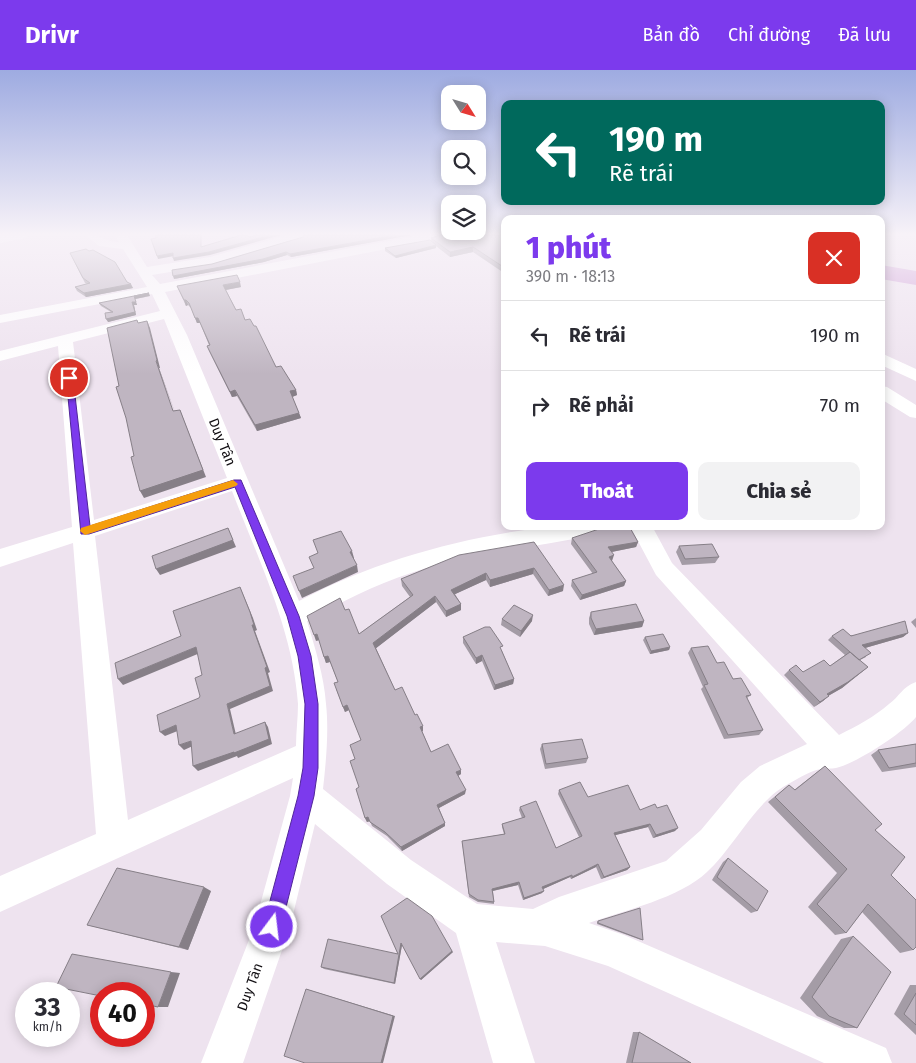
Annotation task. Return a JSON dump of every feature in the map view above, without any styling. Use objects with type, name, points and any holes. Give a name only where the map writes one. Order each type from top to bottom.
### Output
[{"type":"street","points":[[0,319],[149,281]]},
{"type":"street","name":"Duy Tân","points":[[150,281],[168,313],[293,616],[304,656],[312,704],[306,796],[272,927],[222,1063]]},
{"type":"street","points":[[0,356],[168,313]]},
{"type":"street","points":[[65,339],[114,843]]},
{"type":"street","points":[[885,360],[909,373]]},
{"type":"street","points":[[885,375],[909,373]]},
{"type":"street","points":[[885,394],[916,413]]},
{"type":"street","points":[[0,558],[238,482]]},
{"type":"street","points":[[293,616],[354,584],[400,567],[449,555],[577,530]]},
{"type":"street","points":[[642,530],[664,569],[836,753]]},
{"type":"street","points":[[536,927],[559,914],[676,875],[712,842],[752,793],[771,777],[818,754],[836,753],[879,730],[902,712],[916,695]]},
{"type":"street","points":[[0,894],[310,755]]},
{"type":"street","points":[[306,796],[399,872],[471,922],[545,928],[611,948],[871,1063]]},
{"type":"street","points":[[471,922],[514,1063]]},
{"type":"shaded area","points":[[895,281],[916,281],[916,285]]},
{"type":"building","points":[[88,281],[127,281],[131,284],[84,293],[75,287],[90,283]]},
{"type":"building","points":[[202,281],[240,281],[223,285],[236,310],[241,309],[245,320],[250,319],[254,326],[256,326],[276,367],[281,366],[296,390],[290,391],[299,413],[255,425],[235,390],[230,392],[207,346],[210,345],[198,318],[195,318],[189,303],[184,300],[177,286]]},
{"type":"building","points":[[134,296],[136,302],[132,302],[135,312],[106,319],[105,313],[113,312],[99,303]]},
{"type":"building","points":[[137,320],[138,323],[147,321],[156,361],[173,411],[180,410],[203,470],[140,491],[131,457],[134,456],[126,418],[116,387],[119,386],[107,328]]},
{"type":"building","points":[[228,528],[233,540],[156,569],[152,556]]},
{"type":"building","points":[[596,530],[631,530],[638,542],[608,547],[614,555],[609,557],[626,581],[582,595],[572,580],[597,572],[572,538]]},
{"type":"building","points":[[341,531],[357,565],[299,591],[293,576],[314,568],[309,557],[318,553],[313,540]]},
{"type":"building","points":[[534,542],[564,585],[549,590],[534,568],[490,580],[486,573],[451,590],[461,604],[446,611],[435,596],[373,643],[395,690],[402,687],[415,715],[417,714],[423,726],[420,727],[431,752],[448,744],[461,770],[456,772],[466,790],[437,805],[445,823],[401,847],[385,832],[370,822],[368,817],[365,818],[356,789],[359,787],[350,761],[355,759],[350,745],[361,740],[347,705],[343,707],[334,683],[338,682],[328,656],[324,657],[317,634],[314,635],[307,616],[340,598],[345,610],[349,609],[359,634],[413,595],[401,579],[459,555]]},
{"type":"building","points":[[712,544],[719,557],[685,559],[679,546]]},
{"type":"building","points":[[240,587],[267,667],[265,668],[270,686],[227,704],[234,734],[265,722],[269,739],[193,766],[191,741],[179,745],[176,725],[160,732],[157,715],[199,698],[195,678],[202,675],[196,647],[118,679],[115,663],[181,636],[173,611]]},
{"type":"building","points":[[636,604],[644,621],[596,629],[591,618],[591,612]]},
{"type":"building","points":[[514,605],[533,615],[521,631],[502,619]]},
{"type":"building","points":[[905,621],[908,633],[862,645],[871,653],[859,660],[832,636],[843,629],[851,636]]},
{"type":"building","points":[[485,627],[490,627],[503,646],[500,647],[514,679],[495,685],[482,655],[476,658],[463,637]]},
{"type":"building","points":[[663,634],[670,647],[651,651],[645,637]]},
{"type":"building","points":[[708,646],[717,663],[724,662],[733,679],[741,678],[751,695],[746,696],[763,730],[728,735],[704,685],[708,684],[691,648]]},
{"type":"building","points":[[850,652],[868,667],[848,682],[827,694],[829,696],[820,702],[789,670],[796,665],[803,672],[824,660],[830,666]]},
{"type":"building","points":[[582,739],[588,758],[546,764],[542,744]]},
{"type":"building","points":[[916,744],[916,763],[889,768],[878,750]]},
{"type":"building","points":[[825,766],[882,824],[875,830],[905,857],[891,875],[916,900],[916,947],[913,950],[868,904],[846,933],[817,904],[847,869],[775,797],[789,785],[795,790]]},
{"type":"building","points":[[580,782],[588,797],[628,785],[640,810],[655,804],[657,808],[667,805],[678,828],[656,835],[650,824],[614,833],[630,867],[604,877],[598,864],[572,877],[572,875],[542,887],[544,891],[524,898],[519,882],[492,889],[494,902],[478,900],[469,894],[462,841],[505,834],[502,824],[525,817],[520,807],[536,801],[556,848],[582,836],[559,790]]},
{"type":"building","points":[[728,858],[768,891],[757,911],[717,877]]},
{"type":"building","points":[[117,868],[204,887],[179,947],[87,925]]},
{"type":"building","points":[[407,898],[432,916],[452,951],[420,979],[401,943],[394,983],[321,967],[328,939],[398,954],[381,916]]},
{"type":"building","points":[[640,908],[643,940],[598,923],[598,921]]},
{"type":"building","points":[[853,936],[891,972],[857,1028],[829,1016],[812,997]]},
{"type":"building","points":[[72,954],[171,972],[158,1007],[155,1006],[155,982],[90,982],[90,994],[80,992],[80,982],[58,982]]},
{"type":"building","points":[[306,989],[393,1016],[381,1063],[305,1063],[284,1056]]},
{"type":"building","points":[[916,993],[916,1025],[904,1014]]},
{"type":"building","points":[[639,1032],[691,1063],[632,1063]]},
{"type":"slow traffic","points":[[85,531],[233,484]]},
{"type":"route","points":[[69,378],[85,531],[238,482],[293,616],[304,656],[312,704],[310,768],[306,796],[272,927]]}]
